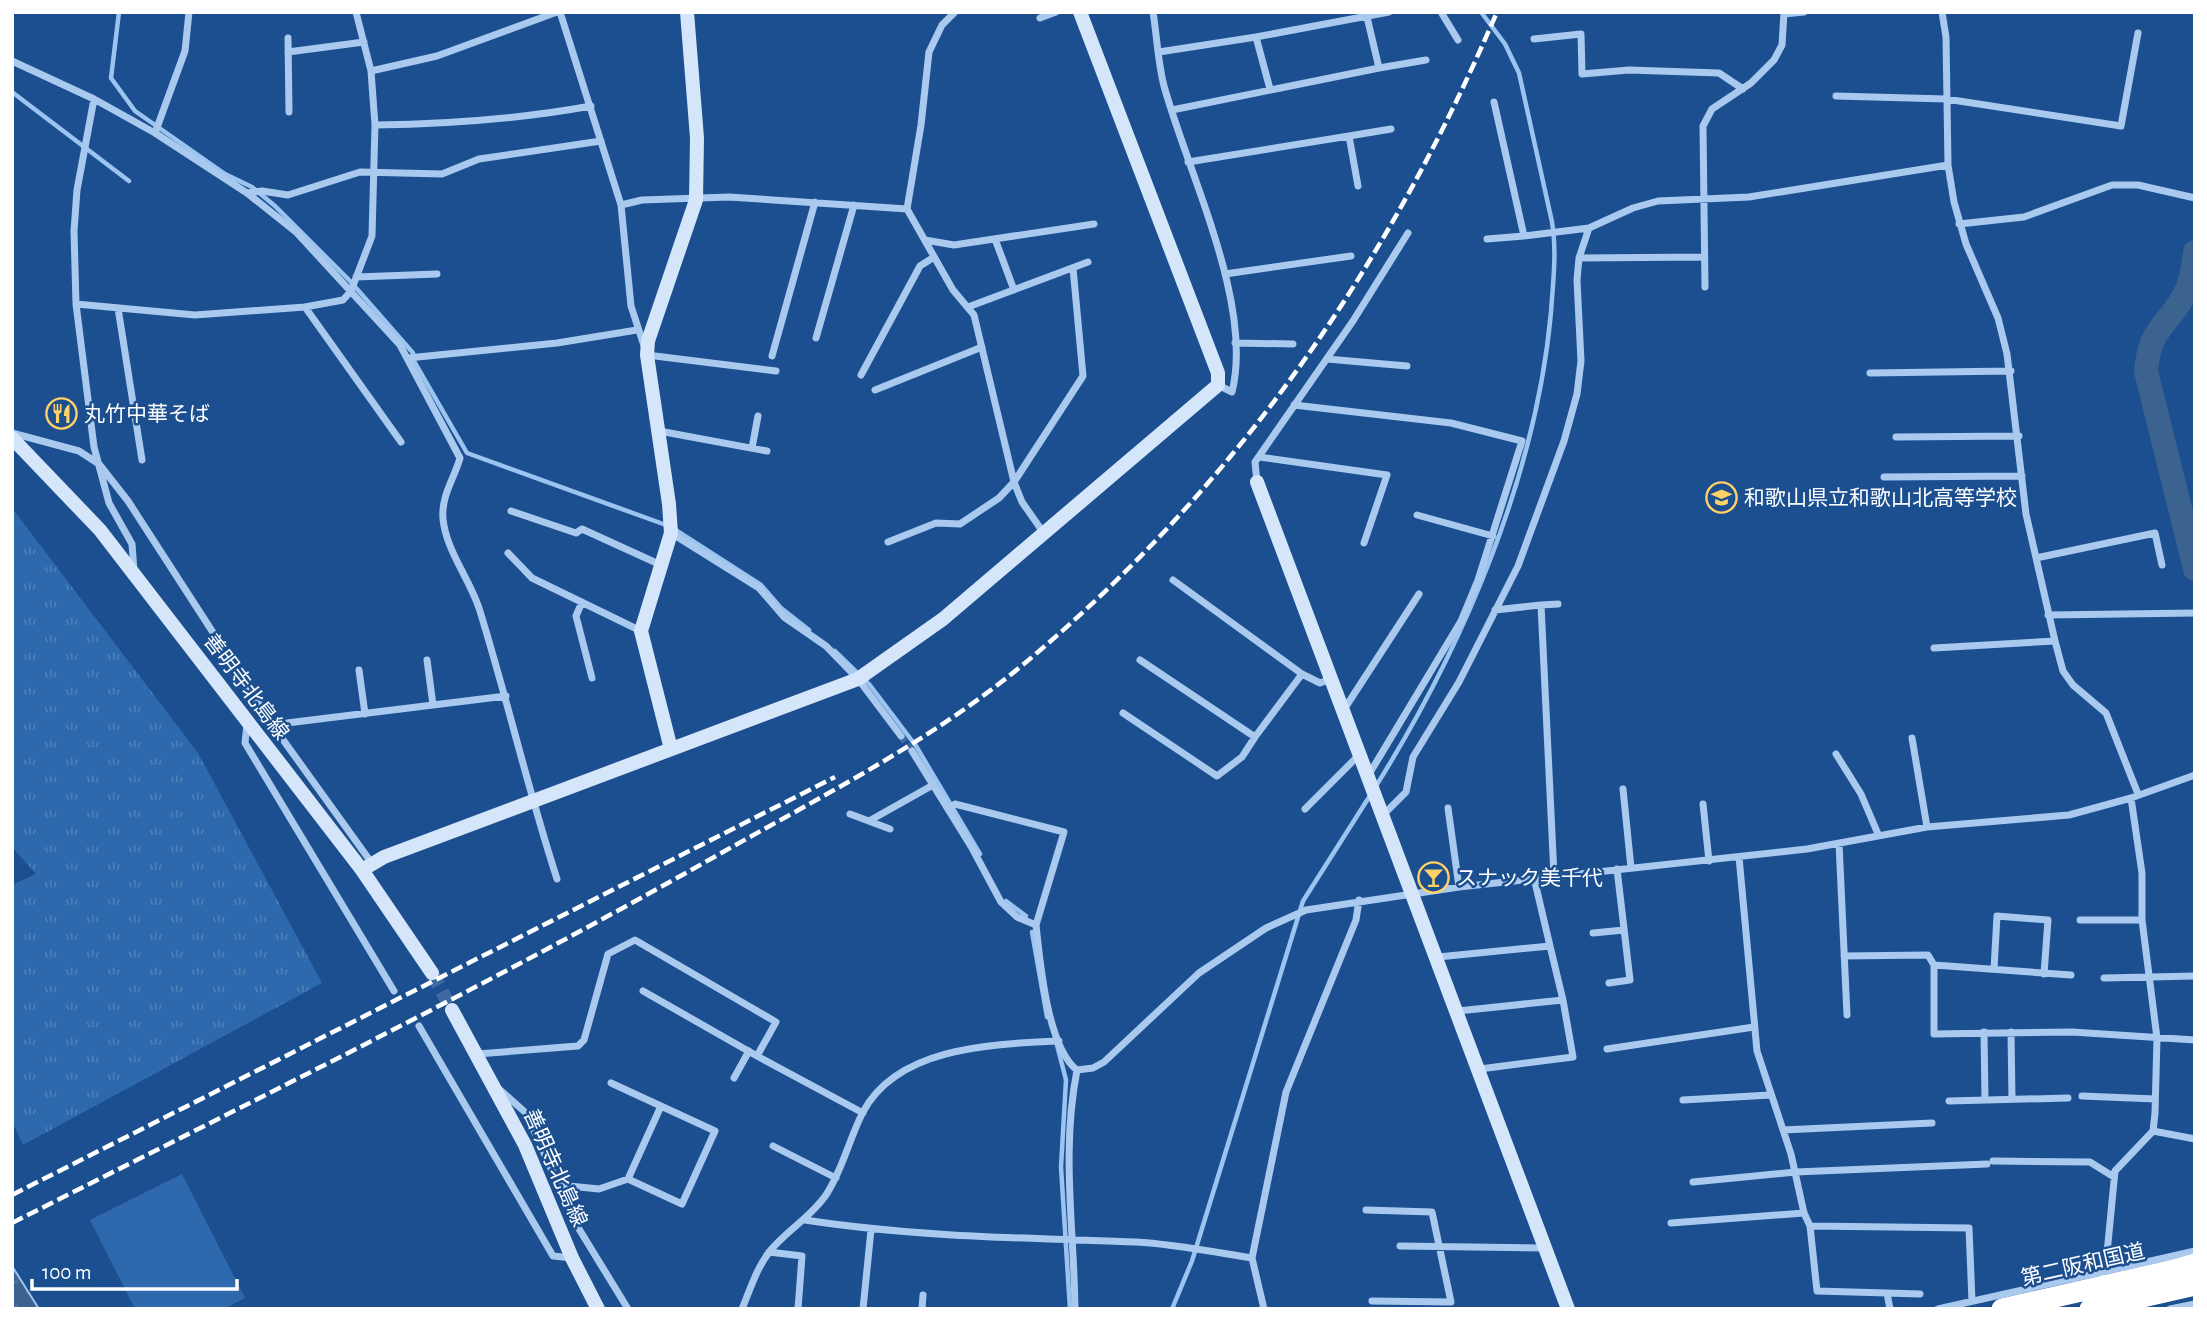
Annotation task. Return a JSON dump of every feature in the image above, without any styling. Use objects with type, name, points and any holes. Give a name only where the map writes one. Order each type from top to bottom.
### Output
[{"type":"highway","name":"第二阪和国道","points":[[2002,1309],[2188,1267]]},
{"type":"highway","points":[[2090,1309],[2195,1285]]},
{"type":"street","points":[[157,129],[186,51],[189,12]]},
{"type":"street","points":[[76,304],[195,315],[334,304],[353,284],[372,236],[371,172],[374,125],[371,71],[356,12]]},
{"type":"street","points":[[371,71],[437,56],[559,12],[621,205],[627,281],[637,330],[647,355]]},
{"type":"street","points":[[671,749],[641,631],[671,529],[647,355],[648,341],[696,200],[697,138],[687,12]]},
{"type":"street","points":[[955,12],[942,25],[929,52],[921,125],[906,209],[953,290],[974,315],[1014,482],[1022,502],[1043,532]]},
{"type":"street","points":[[1040,18],[1056,12]]},
{"type":"street","points":[[12,433],[79,451],[99,464],[128,501],[366,866],[862,676],[943,619],[1218,385],[1218,373],[1080,12]]},
{"type":"street","points":[[1153,12],[1164,85],[1225,274],[1235,343],[1236,374],[1231,392],[1218,385]]},
{"type":"street","points":[[1159,52],[1389,12]]},
{"type":"street","points":[[1441,12],[1458,40]]},
{"type":"street","points":[[1705,287],[1703,127],[1712,109],[1743,89],[1774,60],[1782,45],[1784,13],[1804,12]]},
{"type":"street","points":[[1942,12],[1946,37],[1948,165],[1959,224],[1998,318],[2011,371],[2026,514],[2054,641],[2063,671],[2073,685],[2106,713],[2134,796],[2142,873],[2142,920],[2157,1038],[2153,1131],[2115,1171],[2101,1309]]},
{"type":"street","points":[[1367,17],[1379,68]]},
{"type":"street","points":[[1836,96],[1946,99],[2121,126],[2138,33]]},
{"type":"street","points":[[1534,39],[1581,34],[1582,74],[1629,70],[1719,73],[1743,89]]},
{"type":"street","points":[[1256,37],[1270,89]]},
{"type":"street","points":[[288,38],[289,112]]},
{"type":"street","points":[[288,52],[364,42]]},
{"type":"street","points":[[1172,110],[1426,60]]},
{"type":"street","points":[[12,61],[157,129],[250,192],[353,284],[408,358],[460,458],[444,494],[443,519],[448,539],[474,594],[506,696],[531,801],[557,879]]},
{"type":"street","points":[[94,99],[82,151],[74,231],[76,304],[90,424],[109,503],[132,544],[135,575]]},
{"type":"street","points":[[1494,102],[1524,236]]},
{"type":"street","points":[[374,125],[443,124],[555,113],[591,106]]},
{"type":"street","points":[[1188,162],[1391,129]]},
{"type":"street","points":[[1349,136],[1358,186]]},
{"type":"street","points":[[250,192],[288,195],[360,172],[442,174],[479,159],[601,141]]},
{"type":"street","points":[[1487,239],[1548,235],[1589,228],[1633,208],[1658,201],[1749,197],[1948,165]]},
{"type":"street","points":[[1959,224],[2024,217],[2112,185],[2138,185],[2195,198]]},
{"type":"street","points":[[621,205],[642,200],[729,197],[906,209]]},
{"type":"street","points":[[772,356],[816,202]]},
{"type":"street","points":[[816,338],[854,205]]},
{"type":"street","points":[[925,240],[954,245],[1094,224]]},
{"type":"street","points":[[1382,816],[1406,792],[1413,757],[1459,682],[1518,566],[1564,441],[1577,394],[1581,360],[1579,258],[1589,228]]},
{"type":"street","points":[[1408,233],[1327,359],[1259,457],[1254,473],[1568,1309]]},
{"type":"street","points":[[995,239],[1014,290]]},
{"type":"street","points":[[1225,274],[1351,256]]},
{"type":"street","points":[[861,374],[920,266],[934,257]]},
{"type":"street","points":[[1579,258],[1704,257]]},
{"type":"street","points":[[968,307],[1088,262]]},
{"type":"street","points":[[888,542],[936,523],[960,524],[999,498],[1014,482],[1083,376],[1073,268]]},
{"type":"street","points":[[353,284],[437,274]]},
{"type":"street","points":[[305,307],[401,442]]},
{"type":"street","points":[[118,308],[142,460]]},
{"type":"street","points":[[408,358],[557,344],[637,330]]},
{"type":"street","points":[[1235,343],[1293,344]]},
{"type":"street","points":[[875,390],[982,347]]},
{"type":"street","points":[[647,355],[776,370]]},
{"type":"street","points":[[1327,359],[1407,366]]},
{"type":"street","points":[[1870,373],[2011,371]]},
{"type":"street","points":[[1294,405],[1451,423],[1522,441],[1493,536],[1461,621],[1371,785]]},
{"type":"street","points":[[752,448],[758,415]]},
{"type":"street","points":[[658,431],[767,451]]},
{"type":"street","points":[[1896,437],[2019,436]]},
{"type":"street","name":"善明寺北島線","points":[[12,438],[100,530],[247,724],[366,866],[432,973]]},
{"type":"street","points":[[1259,457],[1387,475],[1364,543]]},
{"type":"street","points":[[1884,477],[2022,476]]},
{"type":"street","points":[[512,511],[576,533],[582,529],[661,565]]},
{"type":"street","points":[[1417,515],[1493,536]]},
{"type":"street","points":[[671,529],[760,587],[784,617],[826,646],[862,676],[901,736]]},
{"type":"street","points":[[2036,558],[2155,533],[2162,565]]},
{"type":"street","points":[[509,553],[532,578],[641,631]]},
{"type":"street","points":[[1173,580],[1303,674],[1320,683],[1331,679]]},
{"type":"street","points":[[1343,712],[1419,594]]},
{"type":"street","points":[[582,602],[576,616],[592,678]]},
{"type":"street","points":[[1495,610],[1558,604]]},
{"type":"street","points":[[1541,606],[1554,876]]},
{"type":"street","points":[[2048,615],[2195,613]]},
{"type":"street","points":[[1934,648],[2054,641]]},
{"type":"street","points":[[427,660],[433,705]]},
{"type":"street","points":[[1140,660],[1255,737]]},
{"type":"street","points":[[359,670],[365,714]]},
{"type":"street","points":[[1123,713],[1217,776],[1242,757],[1303,674]]},
{"type":"street","points":[[276,730],[287,723],[506,696]]},
{"type":"street","points":[[247,724],[245,743],[394,991]]},
{"type":"street","points":[[1912,738],[1927,827]]},
{"type":"street","points":[[912,751],[933,785],[951,807],[1001,902],[1017,917],[1036,925]]},
{"type":"street","points":[[1304,809],[1359,754]]},
{"type":"street","points":[[1836,754],[1861,794],[1878,834]]},
{"type":"street","points":[[951,807],[1064,832],[1036,925],[1040,965],[1056,1041],[1067,1062],[1077,1070],[1093,1068],[1104,1062],[1199,973],[1266,928],[1306,910],[1459,887],[1739,857],[1927,827],[2069,815],[2195,775]]},
{"type":"street","points":[[869,821],[933,785]]},
{"type":"street","points":[[1623,789],[1631,868]]},
{"type":"street","points":[[1703,804],[1709,861]]},
{"type":"street","points":[[1448,808],[1459,887]]},
{"type":"street","points":[[850,814],[890,829]]},
{"type":"street","points":[[1839,843],[1847,1015]]},
{"type":"street","points":[[1739,857],[1757,1051],[1796,1172],[1804,1213],[1810,1226],[1817,1291],[1920,1294]]},
{"type":"street","points":[[1609,983],[1630,980],[1617,869]]},
{"type":"street","points":[[1480,1069],[1573,1058],[1563,1000],[1534,878]]},
{"type":"street","points":[[1264,1309],[1252,1258],[1286,1092],[1356,920],[1359,900]]},
{"type":"street","points":[[1994,969],[1997,916],[2048,920],[2044,974]]},
{"type":"street","points":[[2080,920],[2142,920]]},
{"type":"street","points":[[1593,933],[1624,930]]},
{"type":"street","points":[[477,1054],[578,1046],[584,1040],[608,954],[635,940],[776,1022],[757,1056]]},
{"type":"street","points":[[1437,957],[1550,946]]},
{"type":"street","points":[[1844,956],[1928,955],[1934,965],[1934,1034],[2072,1032],[2195,1040]]},
{"type":"street","points":[[1934,965],[2071,975]]},
{"type":"street","points":[[2104,978],[2195,976]]},
{"type":"street","points":[[643,991],[863,1113]]},
{"type":"street","points":[[1458,1011],[1563,1000]]},
{"type":"street","name":"善明寺北島線","points":[[452,1010],[525,1145],[572,1258],[598,1309]]},
{"type":"street","points":[[419,1026],[553,1256],[572,1258]]},
{"type":"street","points":[[1607,1048],[1754,1027]]},
{"type":"street","points":[[1983,1032],[1985,1100]]},
{"type":"street","points":[[2011,1032],[2012,1099]]},
{"type":"street","points":[[742,1309],[769,1252],[805,1220],[836,1178],[863,1113],[875,1093],[894,1077],[943,1054],[974,1046],[1056,1041]]},
{"type":"street","points":[[734,1078],[749,1051]]},
{"type":"street","points":[[1075,1309],[1067,1242],[1067,1173],[1072,1098],[1077,1070]]},
{"type":"street","points":[[559,1185],[599,1189],[628,1179],[681,1204],[715,1131],[611,1083]]},
{"type":"street","points":[[493,1085],[526,1113],[576,1224],[628,1309]]},
{"type":"street","points":[[1683,1100],[1770,1095]]},
{"type":"street","points":[[2082,1096],[2155,1099]]},
{"type":"street","points":[[1949,1101],[2068,1098]]},
{"type":"street","points":[[628,1179],[662,1105]]},
{"type":"street","points":[[1783,1130],[1931,1123]]},
{"type":"street","points":[[2153,1131],[2195,1139]]},
{"type":"street","points":[[773,1146],[836,1178]]},
{"type":"street","points":[[1693,1182],[1796,1172],[1990,1163],[2090,1162],[2115,1177]]},
{"type":"street","points":[[1366,1210],[1432,1212],[1451,1302],[1441,1305],[1372,1301]]},
{"type":"street","points":[[1671,1223],[1804,1213]]},
{"type":"street","points":[[805,1220],[871,1230],[1067,1242],[1138,1242],[1252,1258]]},
{"type":"street","points":[[1810,1226],[1969,1228],[1972,1301]]},
{"type":"street","points":[[863,1309],[871,1230]]},
{"type":"street","points":[[1400,1246],[1546,1248]]},
{"type":"street","points":[[1938,1309],[2195,1251]]},
{"type":"street","points":[[769,1252],[802,1256],[798,1309]]},
{"type":"street","points":[[1887,1293],[1890,1309]]},
{"type":"street","points":[[922,1309],[923,1295]]},
{"type":"street","points":[[2170,1309],[2195,1304]]},
{"type":"green space","points":[[12,508],[198,753],[322,983],[23,1145],[12,1121],[12,885],[36,874],[12,847]]},
{"type":"green space","points":[[182,1174],[245,1298],[224,1309],[135,1309],[90,1220]]},
{"type":"water","points":[[12,1266],[39,1309],[12,1309]]},
{"type":"waterway","points":[[119,12],[111,78],[135,111],[225,174],[252,187],[275,206],[350,281],[413,353]]},
{"type":"waterway","points":[[1376,786],[1438,676],[1490,559],[1530,436],[1543,374],[1554,279],[1552,222],[1519,73],[1505,44],[1481,12]]},
{"type":"waterway","points":[[12,92],[129,181]]},
{"type":"waterway","points":[[2195,252],[2188,288],[2154,339],[2146,371],[2195,569]]},
{"type":"waterway","points":[[414,361],[467,453],[666,525]]},
{"type":"waterway","points":[[674,529],[761,585],[781,608],[809,630]]},
{"type":"waterway","points":[[835,651],[869,684],[916,746],[980,854]]},
{"type":"waterway","points":[[1172,1309],[1192,1261],[1303,901],[1371,794]]},
{"type":"waterway","points":[[1006,901],[1026,916]]},
{"type":"waterway","points":[[1032,932],[1047,1017]]},
{"type":"waterway","points":[[1057,1045],[1066,1080],[1061,1167],[1070,1309]]},
{"type":"tunnel","points":[[901,736],[912,751]]},
{"type":"tunnel","points":[[432,973],[452,1010]]},
{"type":"railway","points":[[12,1223],[370,1042],[636,901],[917,741],[990,691],[1025,663],[1102,594],[1173,522],[1239,446],[1300,366],[1356,283],[1407,196],[1454,106],[1497,12]]},
{"type":"railway","points":[[12,1195],[835,777]]},
{"type":"place","name":"丸竹中華そば","points":[[61,414]]},
{"type":"place","name":"和歌山県立和歌山北高等学校","points":[[1721,498]]},
{"type":"place","name":"スナック美千代","points":[[1433,878]]}]
